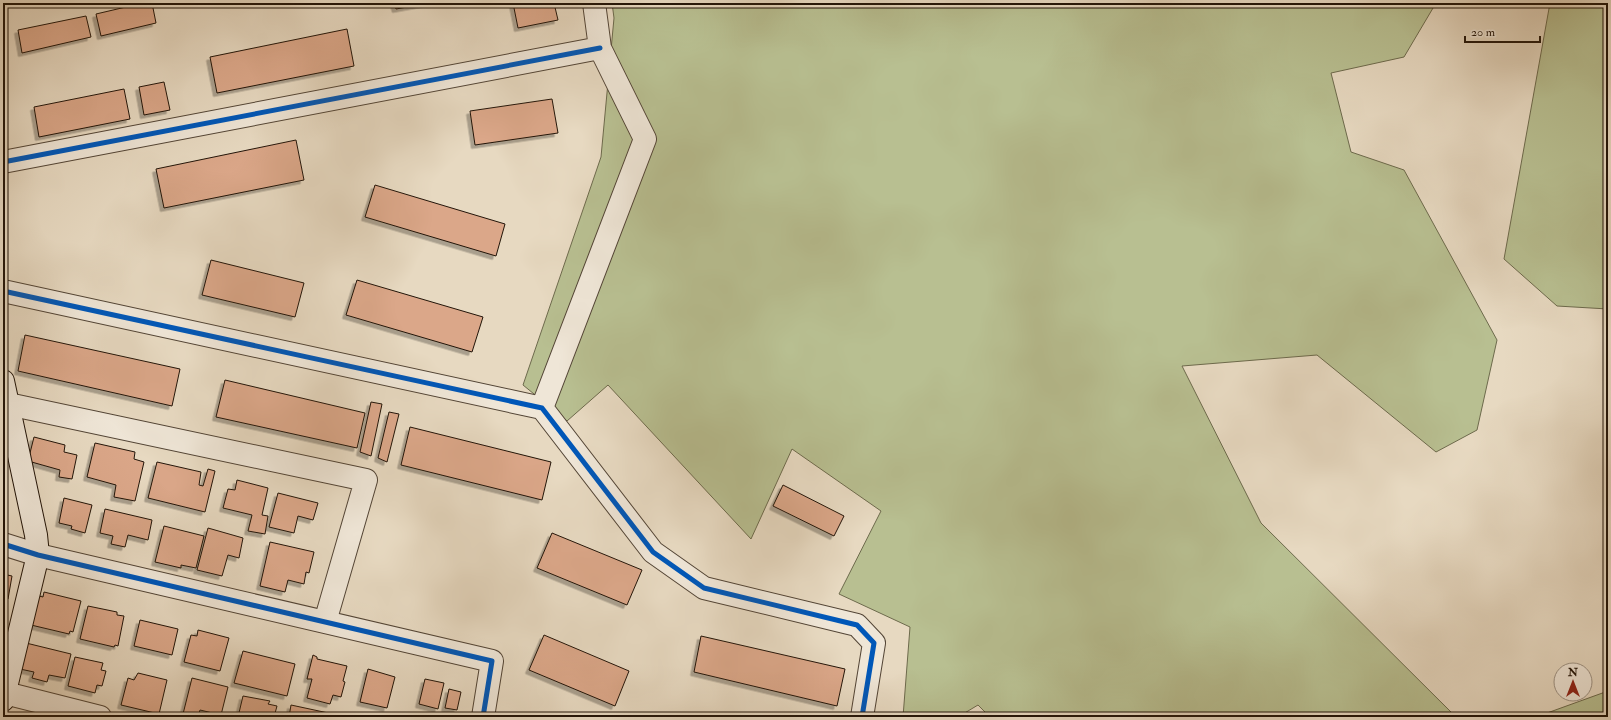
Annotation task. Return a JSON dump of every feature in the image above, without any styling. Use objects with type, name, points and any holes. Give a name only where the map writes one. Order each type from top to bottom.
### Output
[{"type":"street","points":[[542,408],[645,139],[600,48],[594,3]]},
{"type":"street","points":[[3,162],[600,48]]},
{"type":"street","points":[[3,291],[542,408],[653,552],[704,588],[857,625],[874,643],[862,717]]},
{"type":"street","points":[[3,381],[36,535],[38,556],[4,696],[100,717]]},
{"type":"street","points":[[8,404],[366,480],[325,622]]},
{"type":"street","points":[[3,544],[38,556],[492,661],[483,717]]},
{"type":"green space","points":[[612,3],[1436,3],[1404,57],[1331,73],[1351,152],[1404,170],[1497,340],[1477,430],[1436,452],[1317,355],[1182,366],[1261,523],[1456,717],[990,717],[978,705],[958,717],[903,717],[910,627],[839,594],[881,511],[792,449],[751,539],[608,385],[567,421],[523,385],[601,157],[614,18]]},
{"type":"green space","points":[[1550,3],[1608,3],[1608,309],[1557,306],[1504,259]]},
{"type":"green space","points":[[1608,691],[1608,717],[1536,717],[1578,702],[1593,702],[1593,696]]},
{"type":"building","points":[[143,3],[152,3],[156,23],[101,36],[96,14]]},
{"type":"building","points":[[394,3],[429,3],[396,9]]},
{"type":"building","points":[[513,3],[554,3],[558,20],[518,28]]},
{"type":"building","points":[[86,16],[91,37],[22,53],[18,30]]},
{"type":"building","points":[[347,29],[354,66],[217,93],[210,57]]},
{"type":"building","points":[[164,82],[170,110],[144,115],[139,87]]},
{"type":"building","points":[[124,89],[130,119],[39,137],[34,107]]},
{"type":"building","points":[[552,99],[558,133],[475,145],[470,111]]},
{"type":"building","points":[[296,140],[304,180],[164,208],[156,169]]},
{"type":"building","points":[[375,185],[505,224],[496,256],[365,217]]},
{"type":"building","points":[[211,260],[304,283],[295,317],[202,295]]},
{"type":"building","points":[[357,280],[483,317],[472,352],[346,315]]},
{"type":"building","points":[[25,335],[180,369],[172,406],[18,371]]},
{"type":"building","points":[[225,380],[365,413],[357,448],[216,417]]},
{"type":"building","points":[[371,402],[382,404],[371,456],[360,452]]},
{"type":"building","points":[[389,412],[399,414],[387,462],[378,458]]},
{"type":"building","points":[[410,427],[551,462],[542,500],[401,465]]},
{"type":"building","points":[[34,437],[65,445],[64,452],[77,455],[72,479],[59,477],[60,470],[28,461]]},
{"type":"building","points":[[95,443],[135,452],[134,459],[144,462],[135,501],[114,497],[116,485],[87,477]]},
{"type":"building","points":[[157,462],[201,472],[199,485],[203,486],[208,469],[215,471],[205,512],[148,498]]},
{"type":"building","points":[[237,480],[268,488],[262,515],[268,516],[265,534],[248,531],[252,515],[223,508],[228,489],[235,490]]},
{"type":"building","points":[[783,485],[844,516],[834,536],[773,506]]},
{"type":"building","points":[[278,493],[318,503],[313,520],[298,516],[294,533],[269,527]]},
{"type":"building","points":[[64,498],[92,505],[85,533],[71,529],[72,526],[59,523]]},
{"type":"building","points":[[105,509],[152,520],[148,540],[128,535],[125,547],[111,544],[113,536],[100,533]]},
{"type":"building","points":[[164,526],[204,536],[196,568],[181,565],[181,568],[155,562]]},
{"type":"building","points":[[208,528],[243,538],[239,558],[228,555],[222,576],[197,570]]},
{"type":"building","points":[[552,533],[642,570],[627,605],[537,568]]},
{"type":"building","points":[[270,542],[314,552],[309,573],[306,572],[304,584],[288,580],[285,592],[260,586]]},
{"type":"building","points":[[3,574],[12,576],[8,599],[3,598]]},
{"type":"building","points":[[44,592],[81,601],[73,632],[70,631],[69,634],[31,625],[39,596],[43,597]]},
{"type":"building","points":[[88,606],[117,612],[117,615],[124,616],[118,646],[115,645],[114,647],[80,639]]},
{"type":"building","points":[[140,620],[178,629],[172,655],[134,646]]},
{"type":"building","points":[[198,630],[229,638],[220,671],[184,662],[191,635],[197,636]]},
{"type":"building","points":[[544,635],[629,671],[615,706],[529,670]]},
{"type":"building","points":[[701,636],[845,669],[837,706],[694,672]]},
{"type":"building","points":[[26,643],[71,654],[65,678],[49,675],[47,682],[32,678],[34,672],[20,669]]},
{"type":"building","points":[[243,651],[295,664],[287,696],[234,683]]},
{"type":"building","points":[[313,655],[317,657],[317,659],[347,666],[341,697],[333,695],[330,704],[307,698],[312,679],[307,679]]},
{"type":"building","points":[[75,657],[103,663],[101,670],[106,671],[102,686],[97,685],[95,693],[68,686]]},
{"type":"building","points":[[368,669],[395,677],[387,708],[360,702]]},
{"type":"building","points":[[138,673],[167,680],[159,714],[121,705],[128,678],[134,680]]},
{"type":"building","points":[[192,678],[228,687],[221,715],[200,710],[198,717],[183,714]]},
{"type":"building","points":[[425,679],[444,683],[438,709],[419,704]]},
{"type":"building","points":[[449,689],[461,692],[457,710],[445,708]]},
{"type":"building","points":[[243,696],[270,701],[268,704],[277,706],[274,717],[238,717]]},
{"type":"building","points":[[291,705],[333,714],[332,717],[289,717]]},
{"type":"cycle path","points":[[3,162],[600,48]]},
{"type":"cycle path","points":[[3,291],[542,408],[653,552],[704,588],[857,625],[874,643],[862,717]]},
{"type":"cycle path","points":[[3,544],[38,555],[492,661],[483,717]]}]
